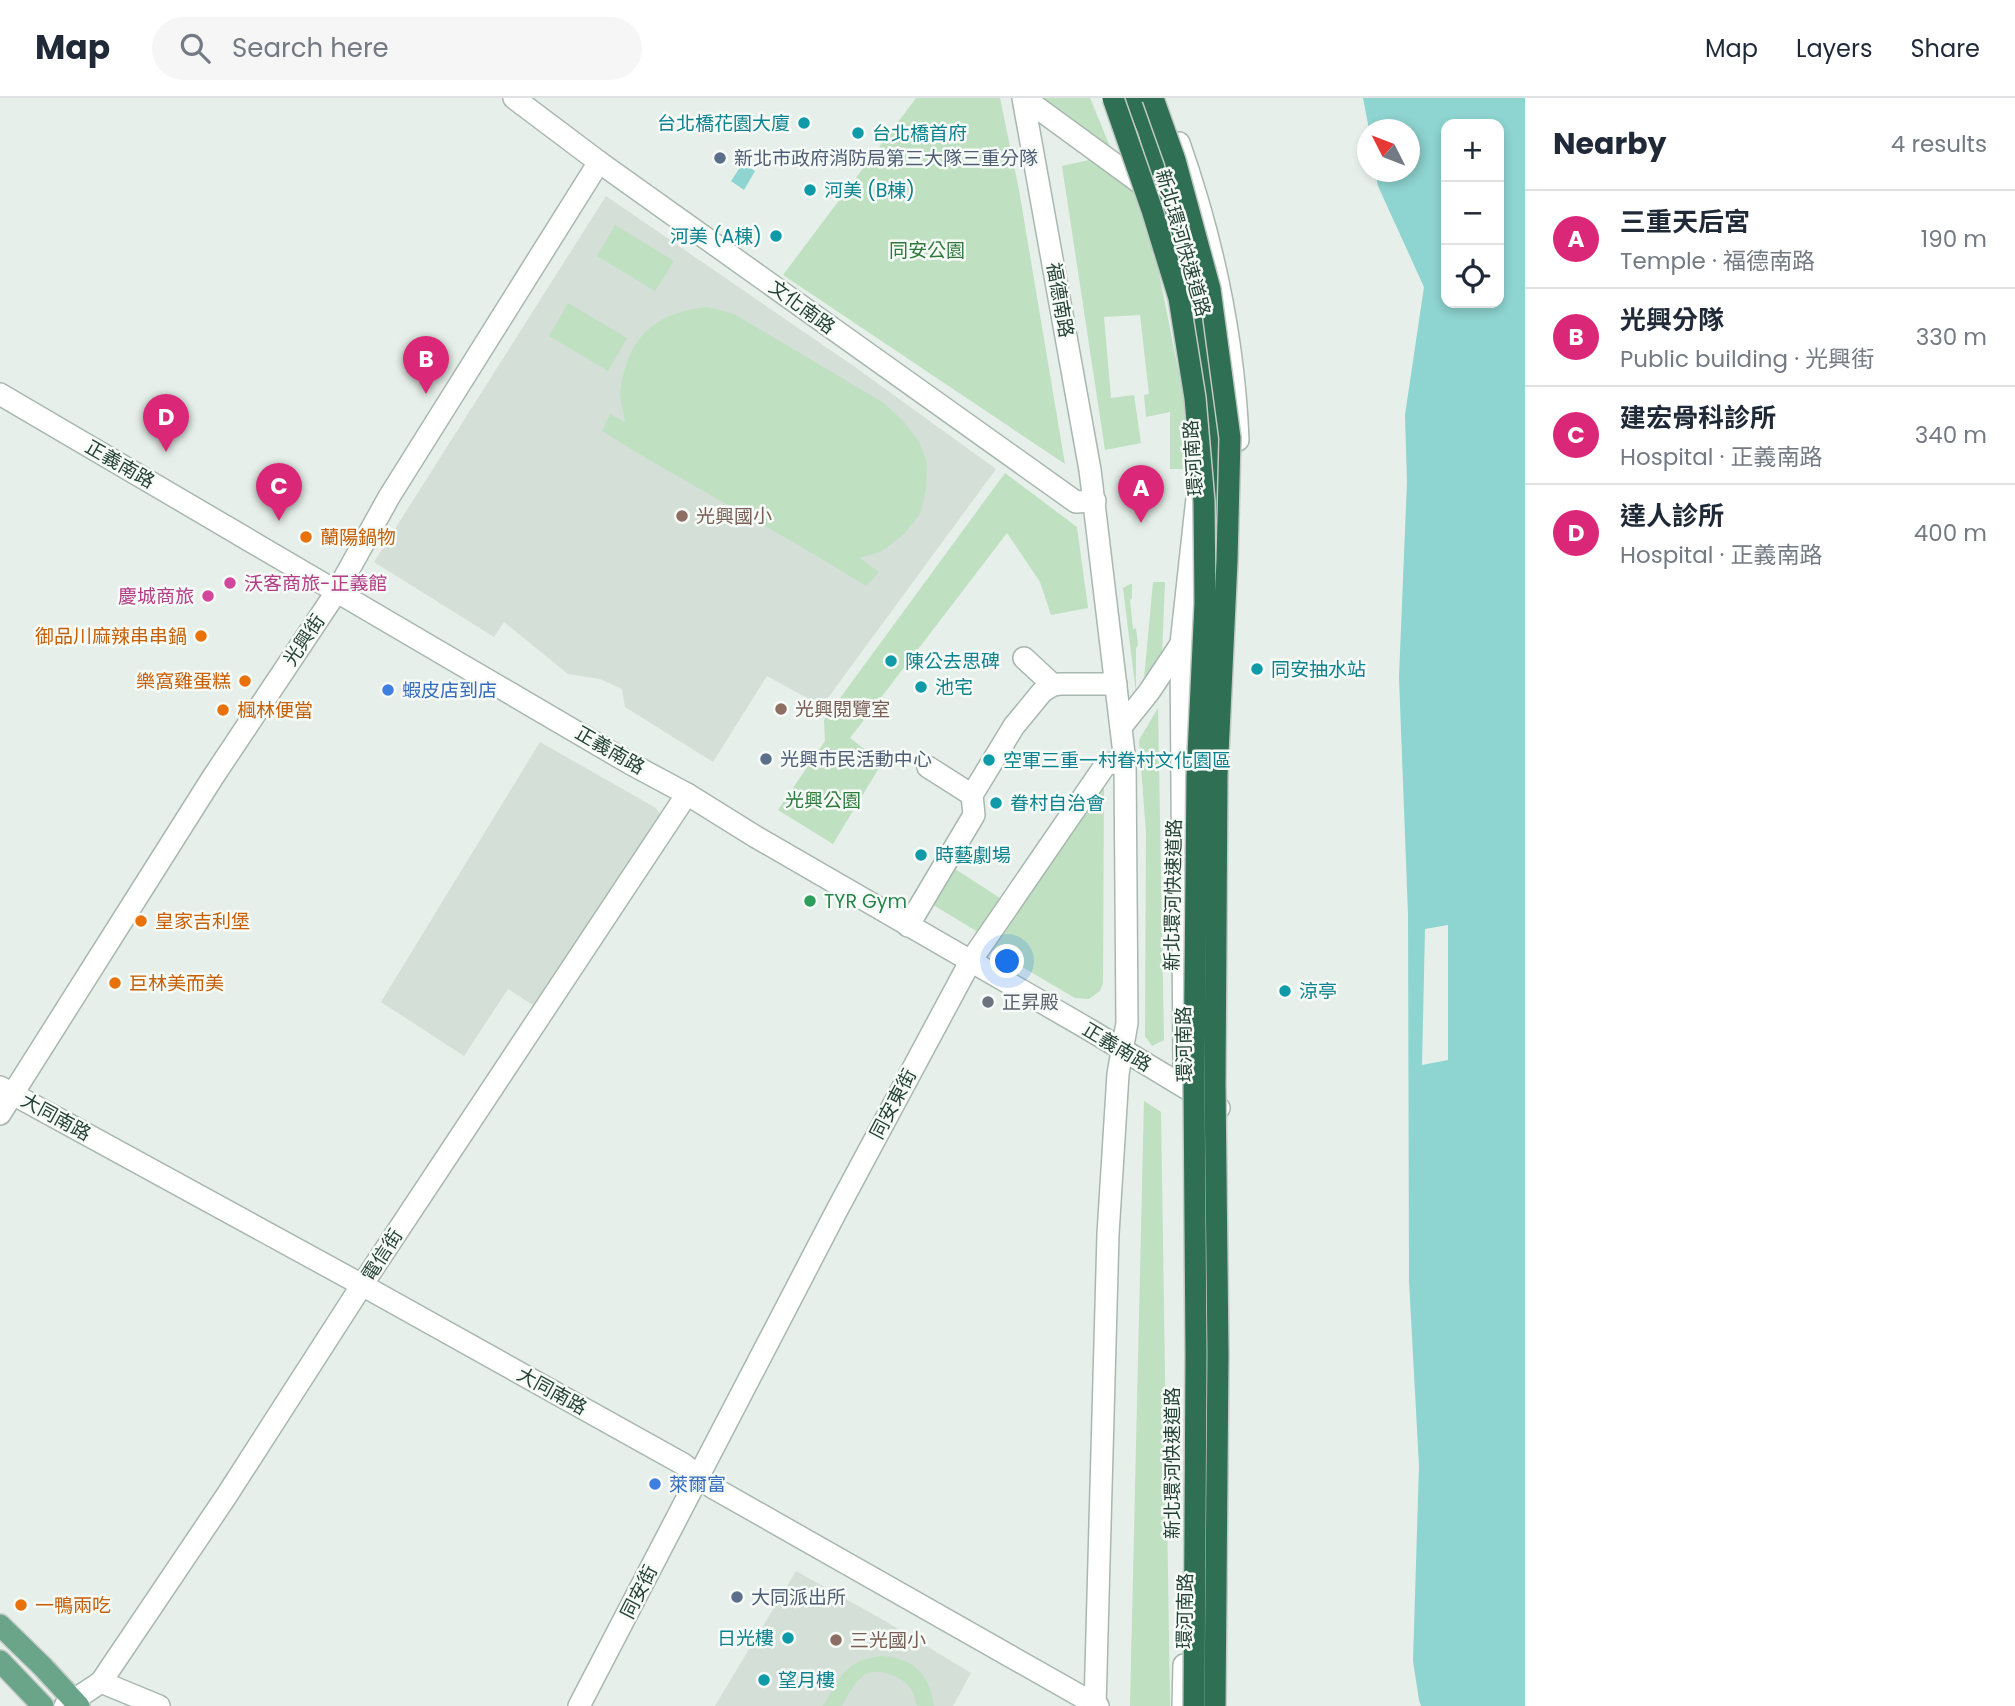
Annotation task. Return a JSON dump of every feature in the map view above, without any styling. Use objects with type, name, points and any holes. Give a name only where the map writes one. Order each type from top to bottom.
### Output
[{"type":"highway","name":"新北環河快速道路","points":[[1113,98],[1179,298],[1195,398],[1204,502],[1205,603],[1197,776],[1194,1083],[1194,1706]]},
{"type":"highway","points":[[1135,98],[1148,129],[1192,274],[1206,363],[1216,445],[1214,598],[1220,681]]},
{"type":"highway","name":"新北環河快速道路","points":[[1153,98],[1175,160],[1210,289],[1230,438],[1217,802],[1218,1354],[1215,1706]]},
{"type":"main road","points":[[0,1625],[43,1667],[73,1704]]},
{"type":"main road","points":[[0,1661],[43,1706]]},
{"type":"street","name":"文化南路","points":[[514,98],[599,162],[1076,502],[1095,501]]},
{"type":"street","points":[[1024,98],[1150,190]]},
{"type":"street","name":"福德南路","points":[[1024,98],[1095,501],[1125,762],[1127,1023],[1121,1051]]},
{"type":"street","name":"環河南路","points":[[1123,98],[1129,110],[1171,268],[1199,482],[1181,644],[1190,1404],[1183,1706]]},
{"type":"street","points":[[1164,98],[1210,243],[1237,399],[1239,465],[1220,805],[1215,1706]]},
{"type":"street","name":"光興街","points":[[0,1114],[6,1090],[337,591],[389,497],[599,162]]},
{"type":"street","name":"正義南路","points":[[0,394],[1219,1108]]},
{"type":"street","points":[[1121,727],[1149,692],[1181,644]]},
{"type":"street","points":[[1024,658],[1053,685]]},
{"type":"street","points":[[908,926],[974,815],[972,795],[1014,726],[1042,692],[1053,685],[1116,684]]},
{"type":"street","name":"同安東街","points":[[698,1477],[970,962],[1106,764],[1125,762]]},
{"type":"street","points":[[928,767],[972,795]]},
{"type":"street","name":"電信街","points":[[73,1704],[101,1682],[227,1495],[362,1285],[687,794]]},
{"type":"street","points":[[1096,1705],[1108,1234],[1121,1051]]},
{"type":"street","name":"大同南路","points":[[6,1090],[683,1464],[723,1494],[1096,1705]]},
{"type":"street","name":"同安街","points":[[579,1706],[698,1477]]},
{"type":"street","points":[[101,1682],[159,1706]]},
{"type":"shaded area","name":"光興國小","points":[[606,196],[855,367],[996,469],[822,706],[767,676],[713,762],[625,707],[622,689],[600,679],[568,674],[504,622],[494,637],[374,562]]},
{"type":"shaded area","points":[[540,742],[656,808],[664,820],[539,1009],[508,989],[464,1056],[381,1002]]},
{"type":"shaded area","name":"三光國小","points":[[796,1571],[971,1673],[953,1706],[715,1706]]},
{"type":"green space","name":"同安公園","points":[[916,98],[1000,98],[1019,190],[1065,464],[783,275]]},
{"type":"green space","points":[[1043,98],[1090,98],[1113,154],[1049,105]]},
{"type":"green space","points":[[1098,158],[1143,192],[1187,415],[1189,469],[1170,469],[1170,412],[1146,417],[1144,395],[1149,394],[1140,315],[1104,317],[1111,398],[1134,395],[1141,443],[1105,450],[1062,166]]},
{"type":"green space","points":[[615,225],[674,261],[655,291],[597,256]]},
{"type":"green space","points":[[568,303],[627,338],[608,371],[549,336]]},
{"type":"green space","points":[[708,307],[734,314],[884,403],[919,441],[927,462],[926,490],[920,514],[904,534],[882,551],[860,558],[879,572],[866,586],[602,431],[610,414],[625,422],[620,395],[621,383],[627,362],[640,338],[669,316]]},
{"type":"green space","name":"光興公園","points":[[1005,473],[1077,527],[1088,608],[1051,615],[1040,582],[1007,533],[850,738],[882,763],[833,844],[778,810],[825,741],[824,720]]},
{"type":"green space","points":[[1153,582],[1165,582],[1162,653],[1144,679]]},
{"type":"green space","points":[[1130,584],[1133,629],[1136,628],[1138,645],[1136,693],[1123,588]]},
{"type":"green space","points":[[1158,708],[1164,1040],[1152,1046],[1145,1036],[1146,833],[1139,740]]},
{"type":"green space","points":[[1104,777],[1103,983],[1100,991],[1089,999],[1075,998],[990,948]]},
{"type":"green space","points":[[952,867],[1000,898],[978,932],[930,903]]},
{"type":"green space","points":[[1144,1101],[1161,1112],[1170,1706],[1130,1706]]},
{"type":"green space","points":[[881,1656],[902,1660],[918,1670],[929,1685],[934,1706],[917,1706],[907,1684],[892,1675],[877,1672],[860,1678],[842,1706],[823,1706],[839,1679],[851,1666]]},
{"type":"water","points":[[1363,98],[1525,98],[1525,1706],[1421,1706],[1413,1661],[1419,1466],[1409,1281],[1408,914],[1399,677],[1407,482],[1405,415],[1424,287],[1377,182],[1420,182],[1420,119],[1367,119]]},
{"type":"water","points":[[743,163],[755,171],[744,190],[731,181]]},
{"type":"pier","points":[[1448,925],[1448,1060],[1422,1065],[1425,929]]},
{"type":"place","name":"台北橋花園大廈","points":[[804,123]]},
{"type":"place","name":"台北橋首府","points":[[858,133]]},
{"type":"place","name":"新北市政府消防局第三大隊三重分隊","points":[[720,158]]},
{"type":"place","name":"河美 (B棟)","points":[[810,190]]},
{"type":"place","name":"河美 (A棟)","points":[[776,236]]},
{"type":"place","name":"光興分隊","points":[[426,394]]},
{"type":"place","name":"達人診所","points":[[166,452]]},
{"type":"place","name":"光興國小","points":[[682,516]]},
{"type":"place","name":"建宏骨科診所","points":[[279,521]]},
{"type":"place","name":"三重天后宮","points":[[1141,523]]},
{"type":"place","name":"蘭陽鍋物","points":[[306,537]]},
{"type":"place","name":"沃客商旅-正義館","points":[[230,583]]},
{"type":"place","name":"慶城商旅","points":[[208,596]]},
{"type":"place","name":"御品川麻辣串串鍋","points":[[201,636]]},
{"type":"place","name":"陳公去思碑","points":[[891,661]]},
{"type":"place","name":"同安抽水站","points":[[1257,669]]},
{"type":"place","name":"樂窩雞蛋糕","points":[[245,681]]},
{"type":"place","name":"池宅","points":[[921,687]]},
{"type":"place","name":"蝦皮店到店","points":[[388,690]]},
{"type":"place","name":"光興閱覽室","points":[[781,709]]},
{"type":"place","name":"楓林便當","points":[[223,710]]},
{"type":"place","name":"光興市民活動中心","points":[[766,759]]},
{"type":"place","name":"空軍三重一村眷村文化園區","points":[[989,760]]},
{"type":"place","name":"眷村自治會","points":[[996,803]]},
{"type":"place","name":"時藝劇場","points":[[921,855]]},
{"type":"place","name":"TYR Gym","points":[[810,901]]},
{"type":"place","name":"皇家吉利堡","points":[[141,921]]},
{"type":"place","name":"巨林美而美","points":[[115,983]]},
{"type":"place","name":"涼亭","points":[[1285,991]]},
{"type":"place","name":"正昇殿","points":[[988,1002]]},
{"type":"place","name":"萊爾富","points":[[655,1484]]},
{"type":"place","name":"大同派出所","points":[[737,1597]]},
{"type":"place","name":"一鴨兩吃","points":[[21,1605]]},
{"type":"place","name":"日光樓","points":[[788,1638]]},
{"type":"place","name":"三光國小","points":[[836,1640]]},
{"type":"place","name":"望月樓","points":[[764,1680]]}]
